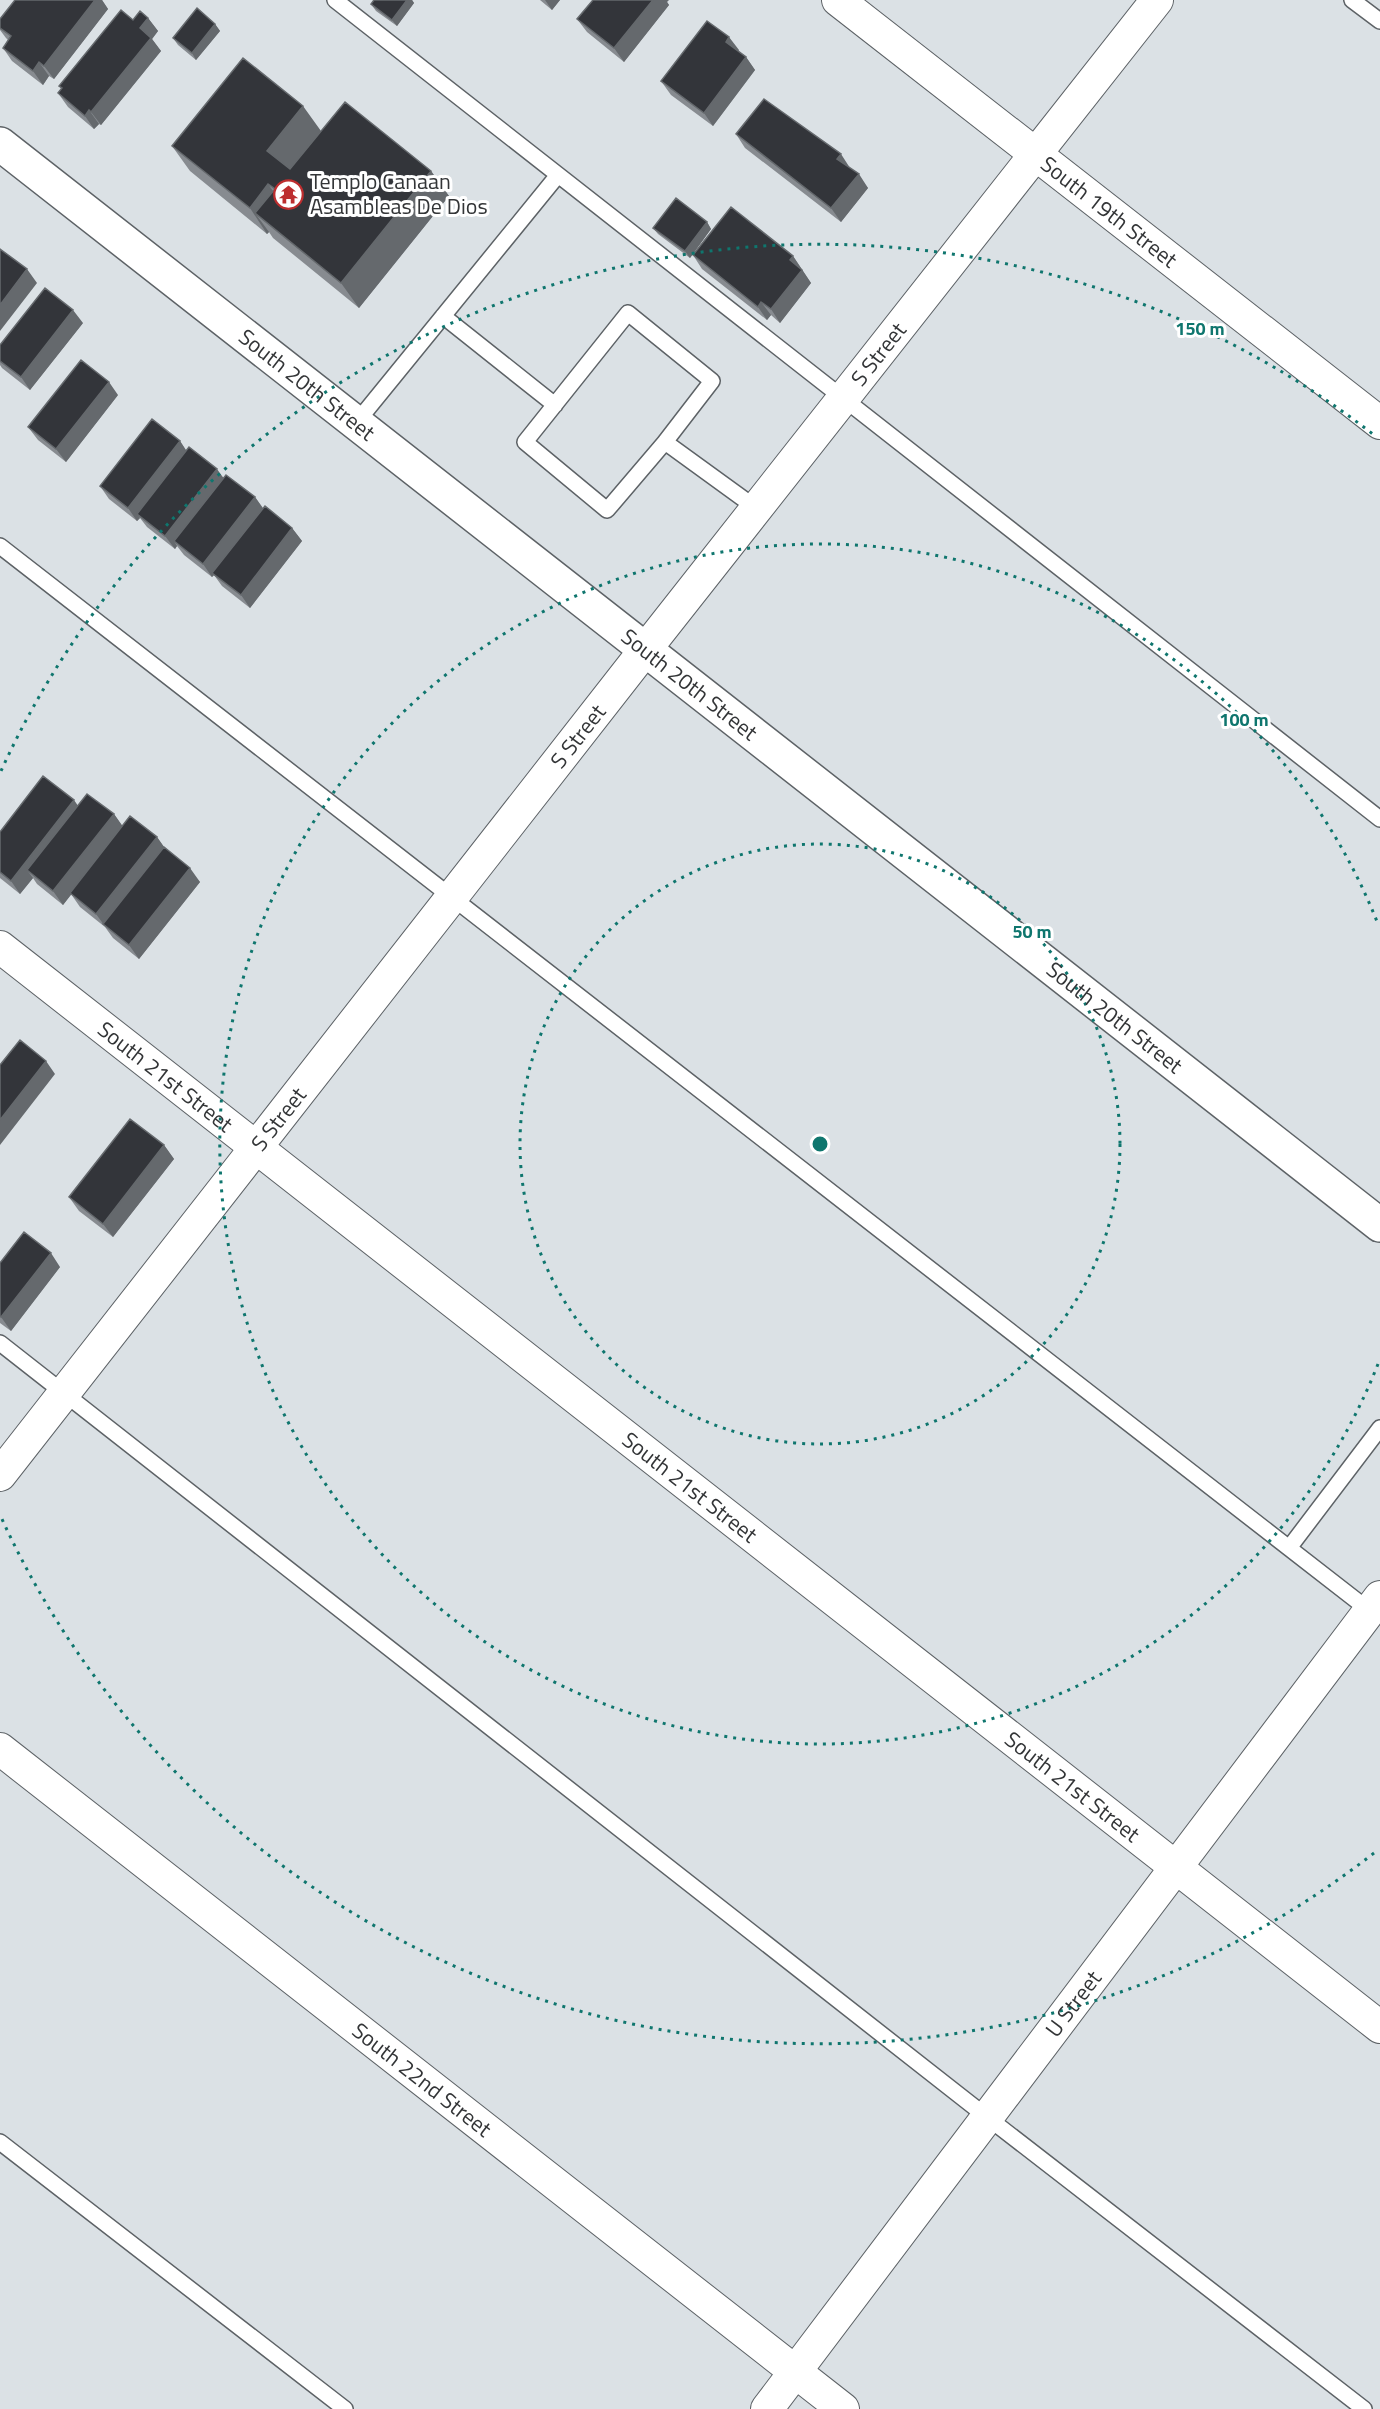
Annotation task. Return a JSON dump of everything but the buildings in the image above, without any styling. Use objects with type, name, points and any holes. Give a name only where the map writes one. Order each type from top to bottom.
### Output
[{"type":"street","name":"South 19th Street","points":[[838,0],[1380,423]]},
{"type":"street","name":"S Street","points":[[0,1476],[756,508],[1157,0]]},
{"type":"street","name":"South 20th Street","points":[[0,144],[1380,1226]]},
{"type":"street","name":"South 21st Street","points":[[0,947],[1380,2027]]},
{"type":"street","name":"U Street","points":[[767,2409],[1375,1604]]},
{"type":"street","name":"South 22nd Street","points":[[0,1749],[843,2409]]},
{"type":"lane","points":[[334,0],[1380,819]]},
{"type":"lane","points":[[1352,0],[1380,21]]},
{"type":"lane","points":[[356,423],[558,174]]},
{"type":"lane","points":[[628,313],[712,381],[665,442],[607,510],[525,442],[628,313]]},
{"type":"lane","points":[[443,316],[555,405]]},
{"type":"lane","points":[[665,442],[756,508]]},
{"type":"lane","points":[[0,546],[1288,1548],[1375,1604]]},
{"type":"lane","points":[[0,1343],[987,2117],[1364,2409]]},
{"type":"lane","points":[[1288,1548],[1380,1428]]},
{"type":"lane","points":[[0,2142],[345,2409]]},
{"type":"place","name":"Templo Canaan Asambleas De Dios","points":[[289,194]]}]
